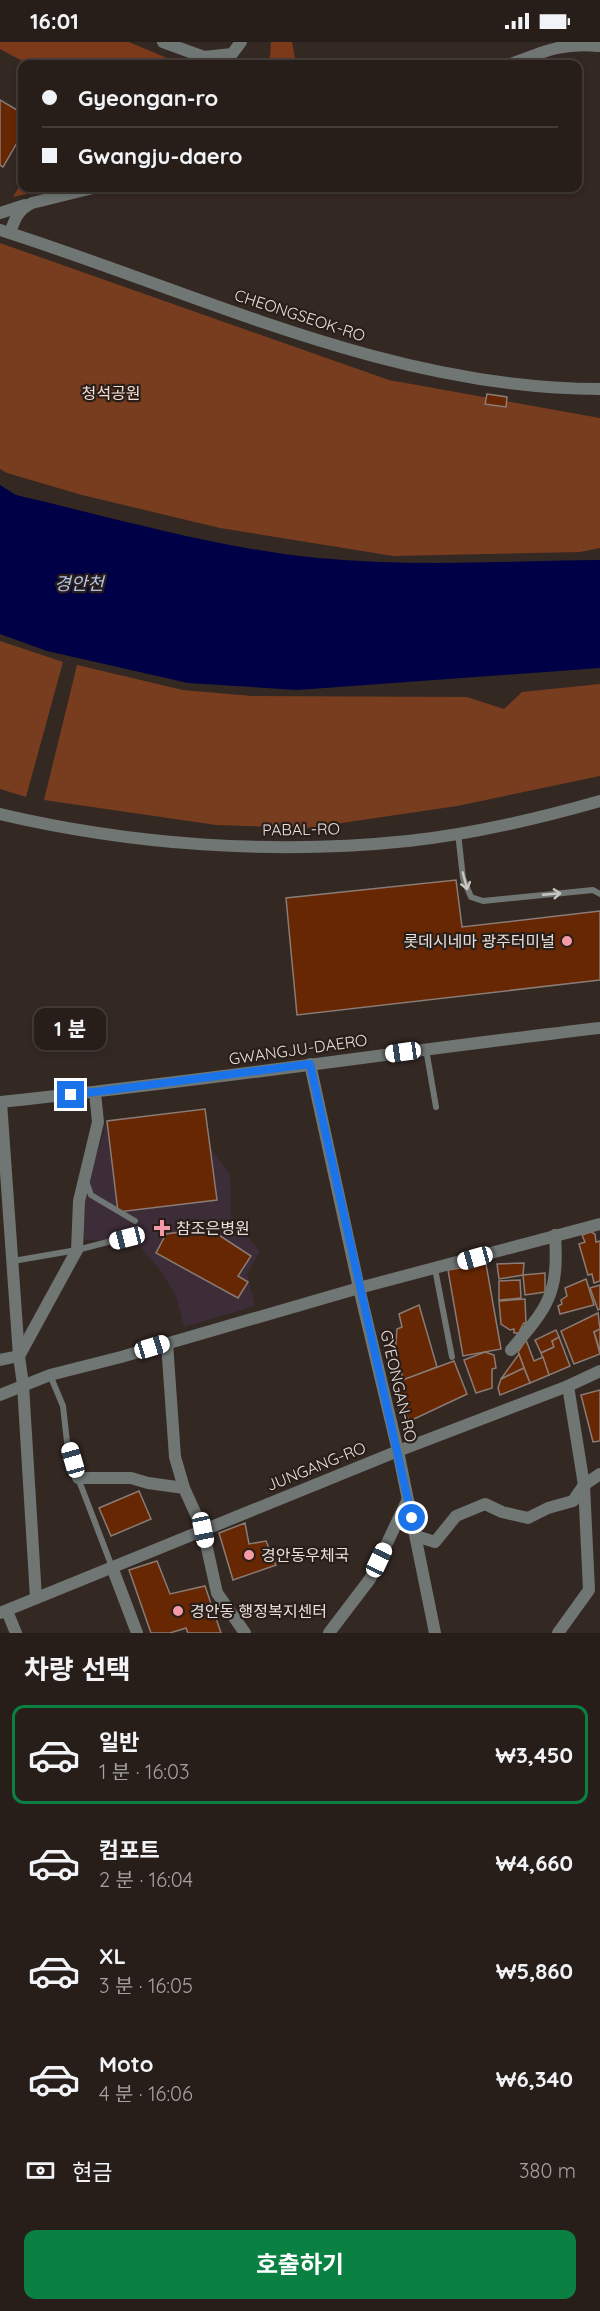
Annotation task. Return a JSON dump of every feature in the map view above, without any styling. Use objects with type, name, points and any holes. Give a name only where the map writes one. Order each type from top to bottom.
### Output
[{"type":"street","points":[[163,42],[204,57],[232,54],[241,42]]},
{"type":"street","points":[[522,60],[555,48],[579,44],[598,48]]},
{"type":"street","points":[[0,213],[77,192]]},
{"type":"street","points":[[5,232],[18,211],[32,203]]},
{"type":"street","name":"CHEONGSEOK-RO","points":[[5,232],[252,318],[362,353],[435,372],[501,384],[600,389]]},
{"type":"street","name":"PABAL-RO","points":[[0,814],[151,839],[244,846],[374,844],[502,825],[600,801]]},
{"type":"street","name":"GWANGJU-DAERO","points":[[0,1102],[95,1093],[426,1048],[600,1028]]},
{"type":"street","name":"GYEONGAN-RO","points":[[310,1064],[359,1288],[398,1451],[416,1536],[432,1631]]},
{"type":"street","points":[[20,1356],[77,1250],[79,1201],[84,1171],[98,1122],[95,1093]]},
{"type":"street","points":[[0,1102],[14,1261],[36,1598]]},
{"type":"street","points":[[0,1395],[50,1375],[359,1288],[600,1224]]},
{"type":"street","points":[[512,1350],[548,1305],[556,1275],[555,1236]]},
{"type":"street","points":[[167,1343],[175,1457],[184,1488],[203,1530],[217,1593],[245,1633]]},
{"type":"street","points":[[0,1360],[20,1356]]},
{"type":"street","name":"JUNGANG-RO","points":[[4,1612],[398,1451],[568,1386],[600,1371]]},
{"type":"street","points":[[558,1633],[589,1590],[584,1485],[568,1386]]},
{"type":"street","points":[[416,1536],[435,1542],[456,1516],[485,1504],[502,1512],[528,1518],[548,1508],[573,1501],[584,1485],[600,1474]]},
{"type":"street","points":[[78,1478],[131,1478],[184,1488]]},
{"type":"street","points":[[329,1633],[370,1580],[407,1501]]},
{"type":"street","points":[[112,1567],[137,1633]]},
{"type":"street","points":[[4,1612],[16,1633]]},
{"type":"lane","points":[[458,833],[464,878],[471,897],[483,900],[593,890],[600,894]]},
{"type":"lane","points":[[426,1048],[436,1107]]},
{"type":"lane","points":[[84,1171],[91,1195],[135,1221]]},
{"type":"lane","points":[[14,1261],[127,1238]]},
{"type":"lane","points":[[435,1269],[452,1357]]},
{"type":"lane","points":[[50,1375],[63,1406],[67,1442],[78,1478],[112,1567]]},
{"type":"shaded area","points":[[0,42],[129,42],[172,60],[21,60],[0,49]]},
{"type":"shaded area","points":[[271,42],[292,42],[295,60],[267,60],[270,57]]},
{"type":"shaded area","points":[[18,189],[18,192],[35,192],[13,197]]},
{"type":"shaded area","name":"참조은병원","points":[[205,1109],[210,1148],[230,1174],[231,1215],[260,1252],[247,1274],[255,1306],[184,1327],[176,1296],[161,1271],[135,1241],[85,1240],[80,1217],[81,1201],[107,1121]]},
{"type":"green space","name":"청석공원","points":[[0,243],[389,380],[600,418],[600,548],[580,552],[393,556],[220,528],[82,495],[7,473],[0,469]]},
{"type":"green space","points":[[0,641],[63,662],[26,797],[0,789]]},
{"type":"green space","points":[[77,665],[183,690],[252,696],[467,697],[504,709],[522,692],[600,684],[600,776],[457,806],[308,828],[216,825],[44,800]]},
{"type":"water","name":"경안천","points":[[0,485],[16,495],[204,540],[318,558],[459,563],[600,560],[600,668],[297,690],[188,683],[47,651],[0,634]]},
{"type":"building","points":[[0,100],[18,111],[18,141],[3,167],[0,165]]},
{"type":"building","points":[[487,394],[507,397],[506,407],[485,404]]},
{"type":"building","points":[[456,880],[462,927],[600,911],[600,980],[297,1015],[286,898]]},
{"type":"building","name":"참조은병원","points":[[205,1109],[217,1200],[118,1212],[107,1121]]},
{"type":"building","points":[[208,1228],[251,1256],[238,1276],[248,1282],[238,1298],[156,1253],[166,1234]]},
{"type":"building","points":[[591,1232],[595,1234],[596,1242],[600,1241],[600,1281],[594,1283],[592,1274],[588,1275],[579,1244],[585,1242],[582,1235]]},
{"type":"building","points":[[524,1263],[523,1275],[499,1279],[497,1264]]},
{"type":"building","points":[[486,1264],[501,1349],[463,1356],[448,1270]]},
{"type":"building","points":[[545,1273],[545,1292],[525,1295],[523,1275]]},
{"type":"building","points":[[586,1279],[594,1305],[560,1314],[558,1306],[567,1296],[565,1288]]},
{"type":"building","points":[[520,1280],[521,1298],[499,1300],[499,1281]]},
{"type":"building","points":[[600,1285],[600,1309],[598,1310],[590,1288]]},
{"type":"building","points":[[525,1299],[526,1324],[524,1323],[520,1333],[514,1333],[514,1329],[510,1330],[501,1324],[499,1301]]},
{"type":"building","points":[[419,1305],[437,1367],[404,1380],[395,1355],[397,1329],[402,1327],[399,1314]]},
{"type":"building","points":[[598,1313],[600,1329],[594,1332],[600,1354],[574,1364],[561,1331]]},
{"type":"building","points":[[600,1329],[600,1351],[594,1332]]},
{"type":"building","points":[[556,1330],[559,1337],[552,1341],[554,1347],[541,1353],[535,1340]]},
{"type":"building","points":[[559,1337],[570,1366],[549,1375],[541,1353],[554,1347],[552,1341]]},
{"type":"building","points":[[526,1340],[534,1361],[543,1357],[549,1375],[530,1383],[518,1352]]},
{"type":"building","points":[[485,1352],[494,1355],[496,1368],[492,1369],[492,1388],[476,1393],[464,1360]]},
{"type":"building","points":[[519,1354],[524,1368],[501,1379]]},
{"type":"building","points":[[454,1361],[467,1394],[412,1420],[408,1419],[397,1382]]},
{"type":"building","points":[[524,1368],[530,1383],[500,1395],[498,1388],[501,1379]]},
{"type":"building","points":[[600,1390],[600,1441],[593,1442],[581,1395]]},
{"type":"building","points":[[139,1491],[151,1519],[111,1536],[99,1508]]},
{"type":"building","name":"경안동우체국","points":[[245,1523],[249,1544],[266,1541],[276,1565],[233,1580],[219,1533]]},
{"type":"building","name":"경안동 행정복지센터","points":[[157,1561],[170,1594],[205,1586],[221,1633],[188,1633],[186,1628],[170,1633],[151,1633],[129,1570]]},
{"type":"place","name":"롯데시네마 광주터미널","points":[[567,941]]},
{"type":"place","name":"참조은병원","points":[[162,1228]]},
{"type":"place","name":"경안동우체국","points":[[249,1555]]},
{"type":"place","name":"경안동 행정복지센터","points":[[178,1611]]},
{"type":"route","points":[[71,1095],[310,1064],[412,1518]]}]
